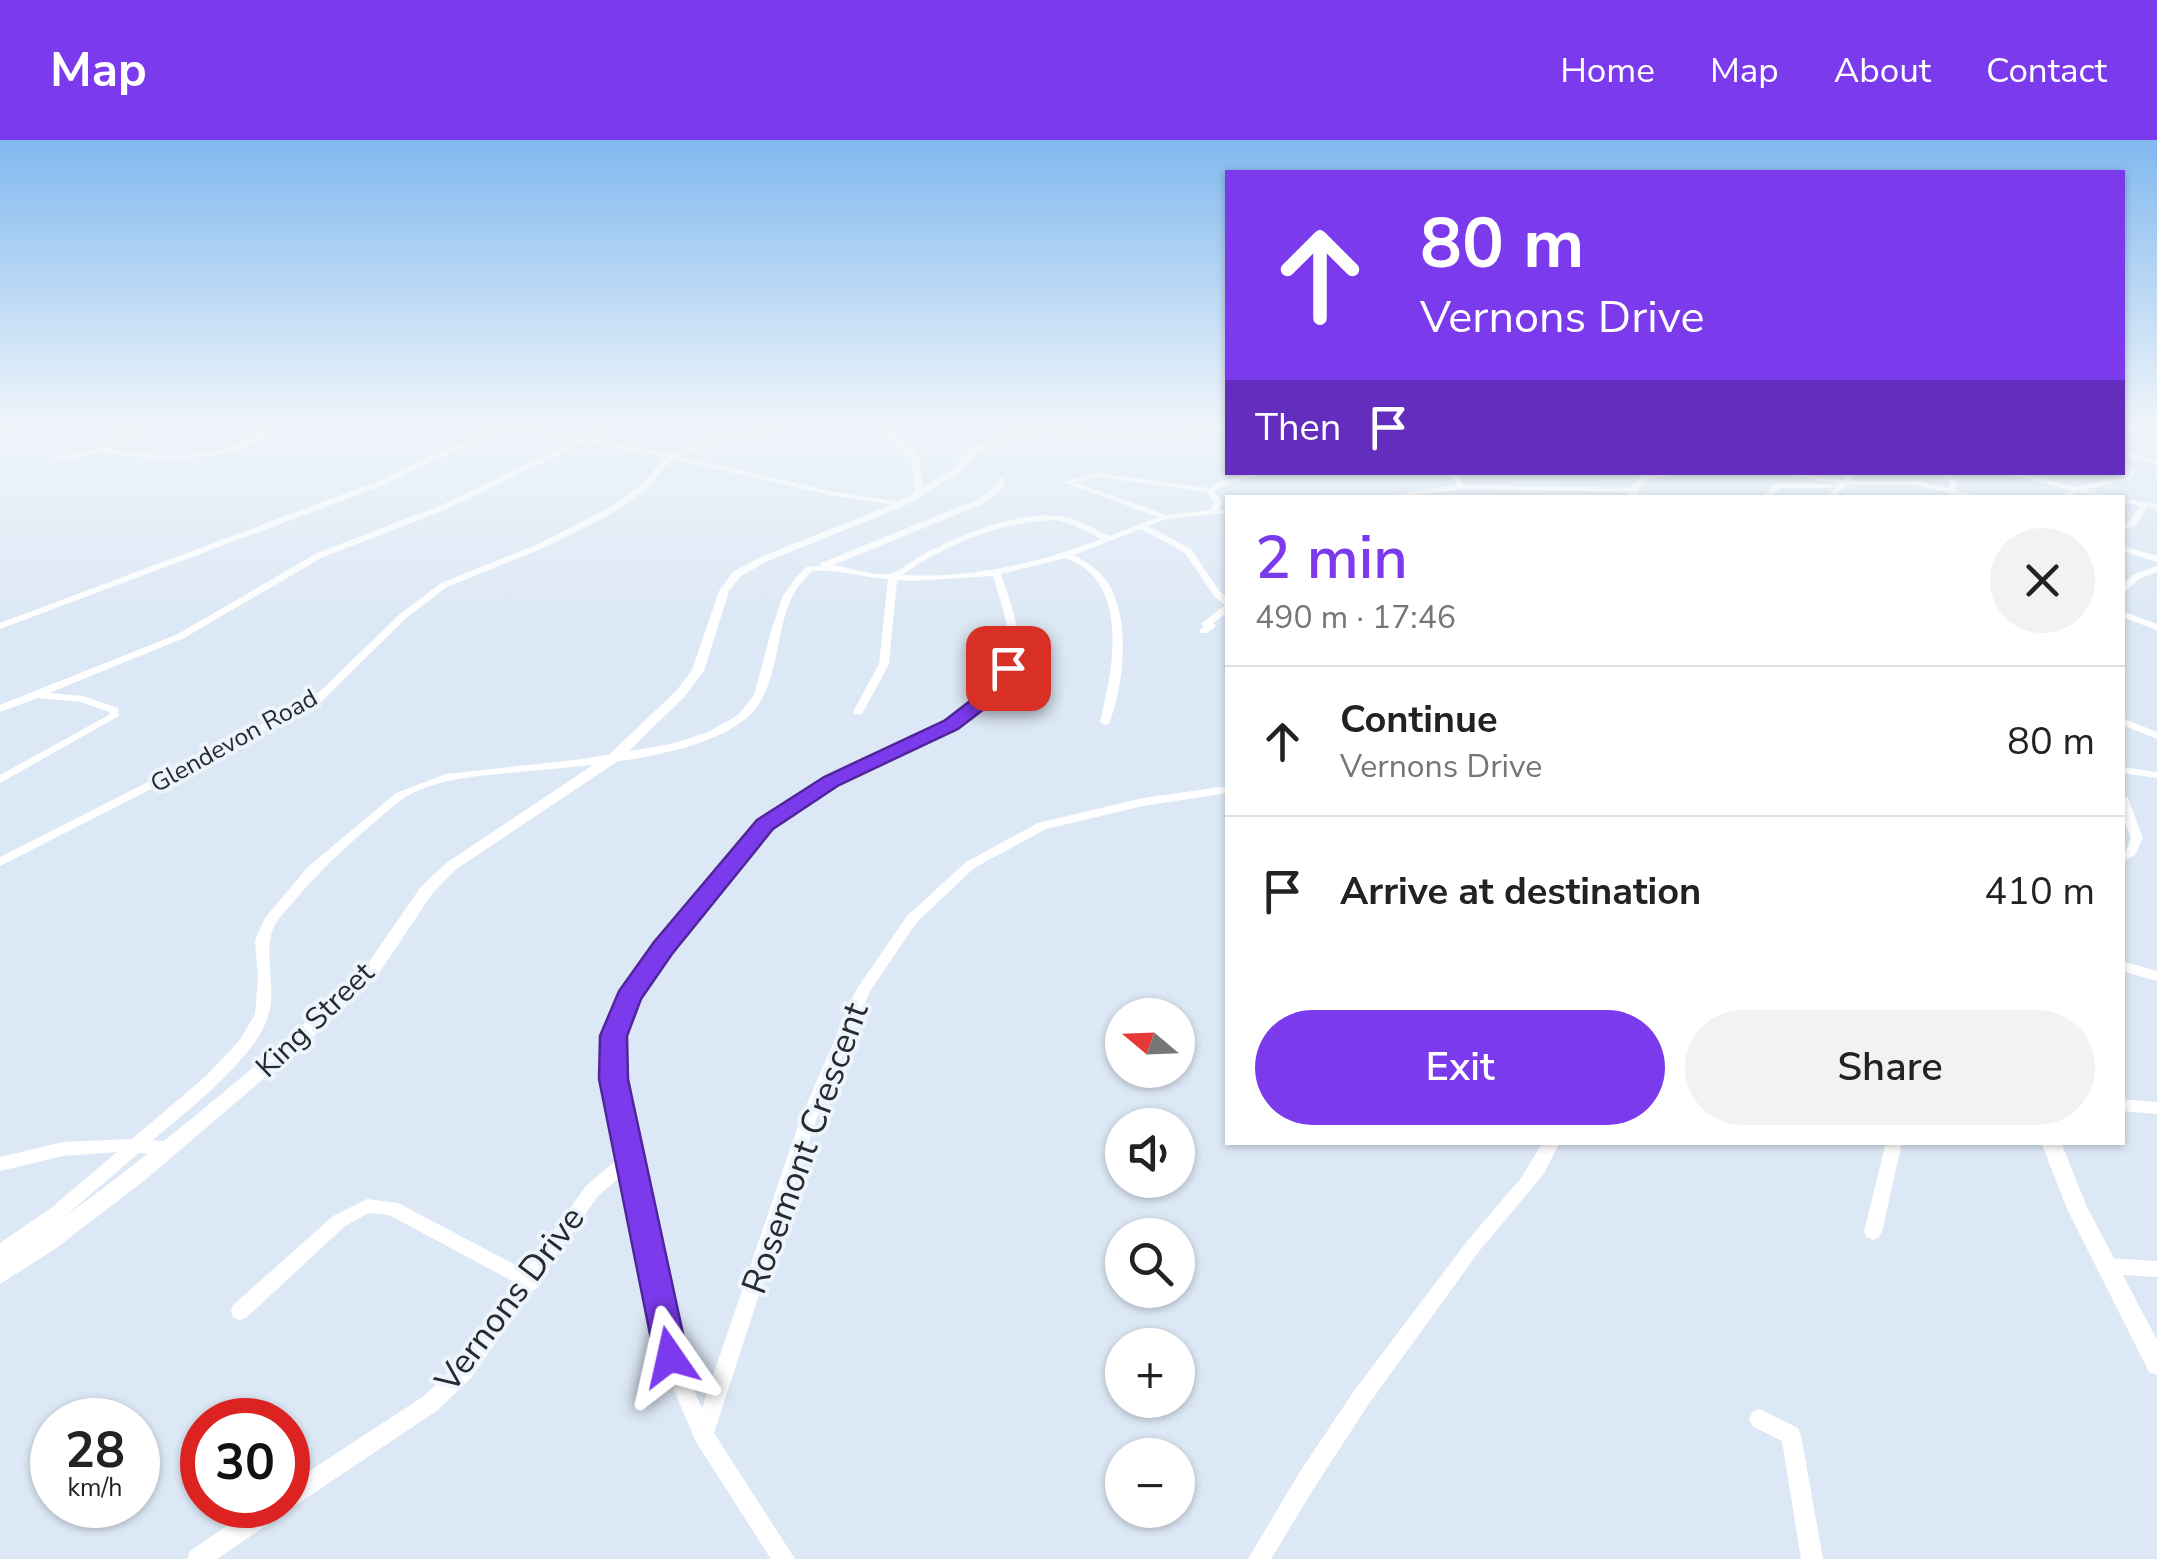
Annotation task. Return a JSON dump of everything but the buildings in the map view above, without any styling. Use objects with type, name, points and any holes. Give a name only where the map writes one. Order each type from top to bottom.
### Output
[{"type":"street","points":[[0,626],[367,488]]},
{"type":"street","points":[[0,709],[181,636],[320,555],[483,488]]},
{"type":"street","name":"Glendevon Road","points":[[0,862],[316,702],[402,616],[444,585],[543,545],[608,512],[642,488]]},
{"type":"street","points":[[809,488],[901,504]]},
{"type":"street","name":"King Street","points":[[0,1274],[59,1236],[174,1147],[352,990],[375,966],[426,891],[450,867],[616,756],[659,718],[698,671],[724,591],[736,574],[901,504],[926,488]]},
{"type":"street","points":[[0,1254],[57,1213],[212,1080],[246,1044],[262,1014],[262,940],[270,921],[314,870],[382,807],[422,784],[446,777],[681,746],[723,730],[744,716],[759,696],[789,590],[809,569],[982,500],[997,488]]},
{"type":"street","points":[[1085,488],[1166,517]]},
{"type":"street","points":[[1198,488],[1217,488]]},
{"type":"street","points":[[1400,495],[1447,488]]},
{"type":"street","points":[[1494,495],[1497,488]]},
{"type":"street","points":[[1590,495],[1602,488]]},
{"type":"street","points":[[1603,488],[1634,494]]},
{"type":"street","points":[[1926,488],[1953,494]]},
{"type":"street","points":[[2073,488],[2100,495]]},
{"type":"street","points":[[2066,495],[2080,488]]},
{"type":"street","points":[[1212,490],[1218,504],[1212,512]]},
{"type":"street","points":[[2125,501],[2157,507]]},
{"type":"street","points":[[2125,526],[2132,524],[2145,505]]},
{"type":"street","points":[[822,566],[893,577],[996,573],[1066,555],[1166,517],[1225,512]]},
{"type":"street","points":[[858,712],[884,664],[893,577],[906,566],[966,540],[1023,522],[1057,518],[1108,539]]},
{"type":"street","points":[[1142,526],[1188,551],[1225,602]]},
{"type":"street","points":[[218,530],[235,537]]},
{"type":"street","points":[[2125,549],[2157,558]]},
{"type":"street","points":[[1066,555],[1086,562],[1106,587],[1118,629],[1118,678],[1105,722]]},
{"type":"street","points":[[2125,588],[2136,577],[2157,569]]},
{"type":"street","points":[[784,1559],[703,1435],[670,1357],[614,1079],[614,1036],[629,998],[663,948],[765,824],[832,781],[951,725],[996,685],[1013,653],[1008,615],[996,573]]},
{"type":"street","points":[[1204,631],[1211,626],[1206,624],[1212,616],[1225,607]]},
{"type":"street","points":[[2125,615],[2157,627]]},
{"type":"street","points":[[0,780],[114,716],[114,710],[100,704],[37,695]]},
{"type":"street","points":[[2125,723],[2157,736]]},
{"type":"street","points":[[2125,771],[2157,776]]},
{"type":"street","name":"Rosemont Crescent","points":[[703,1435],[808,1120],[863,990],[912,919],[970,865],[1042,826],[1144,802],[1225,789]]},
{"type":"street","points":[[2125,806],[2137,838],[2125,856]]},
{"type":"street","points":[[2125,967],[2157,976]]},
{"type":"street","points":[[2125,1106],[2157,1108]]},
{"type":"street","points":[[1259,1559],[1301,1485],[1477,1240],[1544,1162],[1551,1145]]},
{"type":"street","points":[[1873,1232],[1893,1145]]},
{"type":"street","points":[[2052,1145],[2077,1208],[2157,1364]]},
{"type":"street","points":[[0,1164],[63,1149],[174,1147]]},
{"type":"street","name":"Vernons Drive","points":[[310,1483],[431,1403],[464,1371],[592,1190],[630,1158]]},
{"type":"street","points":[[240,1312],[339,1220],[367,1206],[392,1208],[530,1282]]},
{"type":"street","points":[[2106,1266],[2157,1269]]},
{"type":"street","points":[[1759,1419],[1792,1434],[1812,1559]]},
{"type":"street","points":[[198,1559],[243,1528]]},
{"type":"route","points":[[670,1357],[614,1079],[614,1036],[629,998],[663,948],[765,824],[832,781],[951,725],[977,705],[1008,668]]}]
